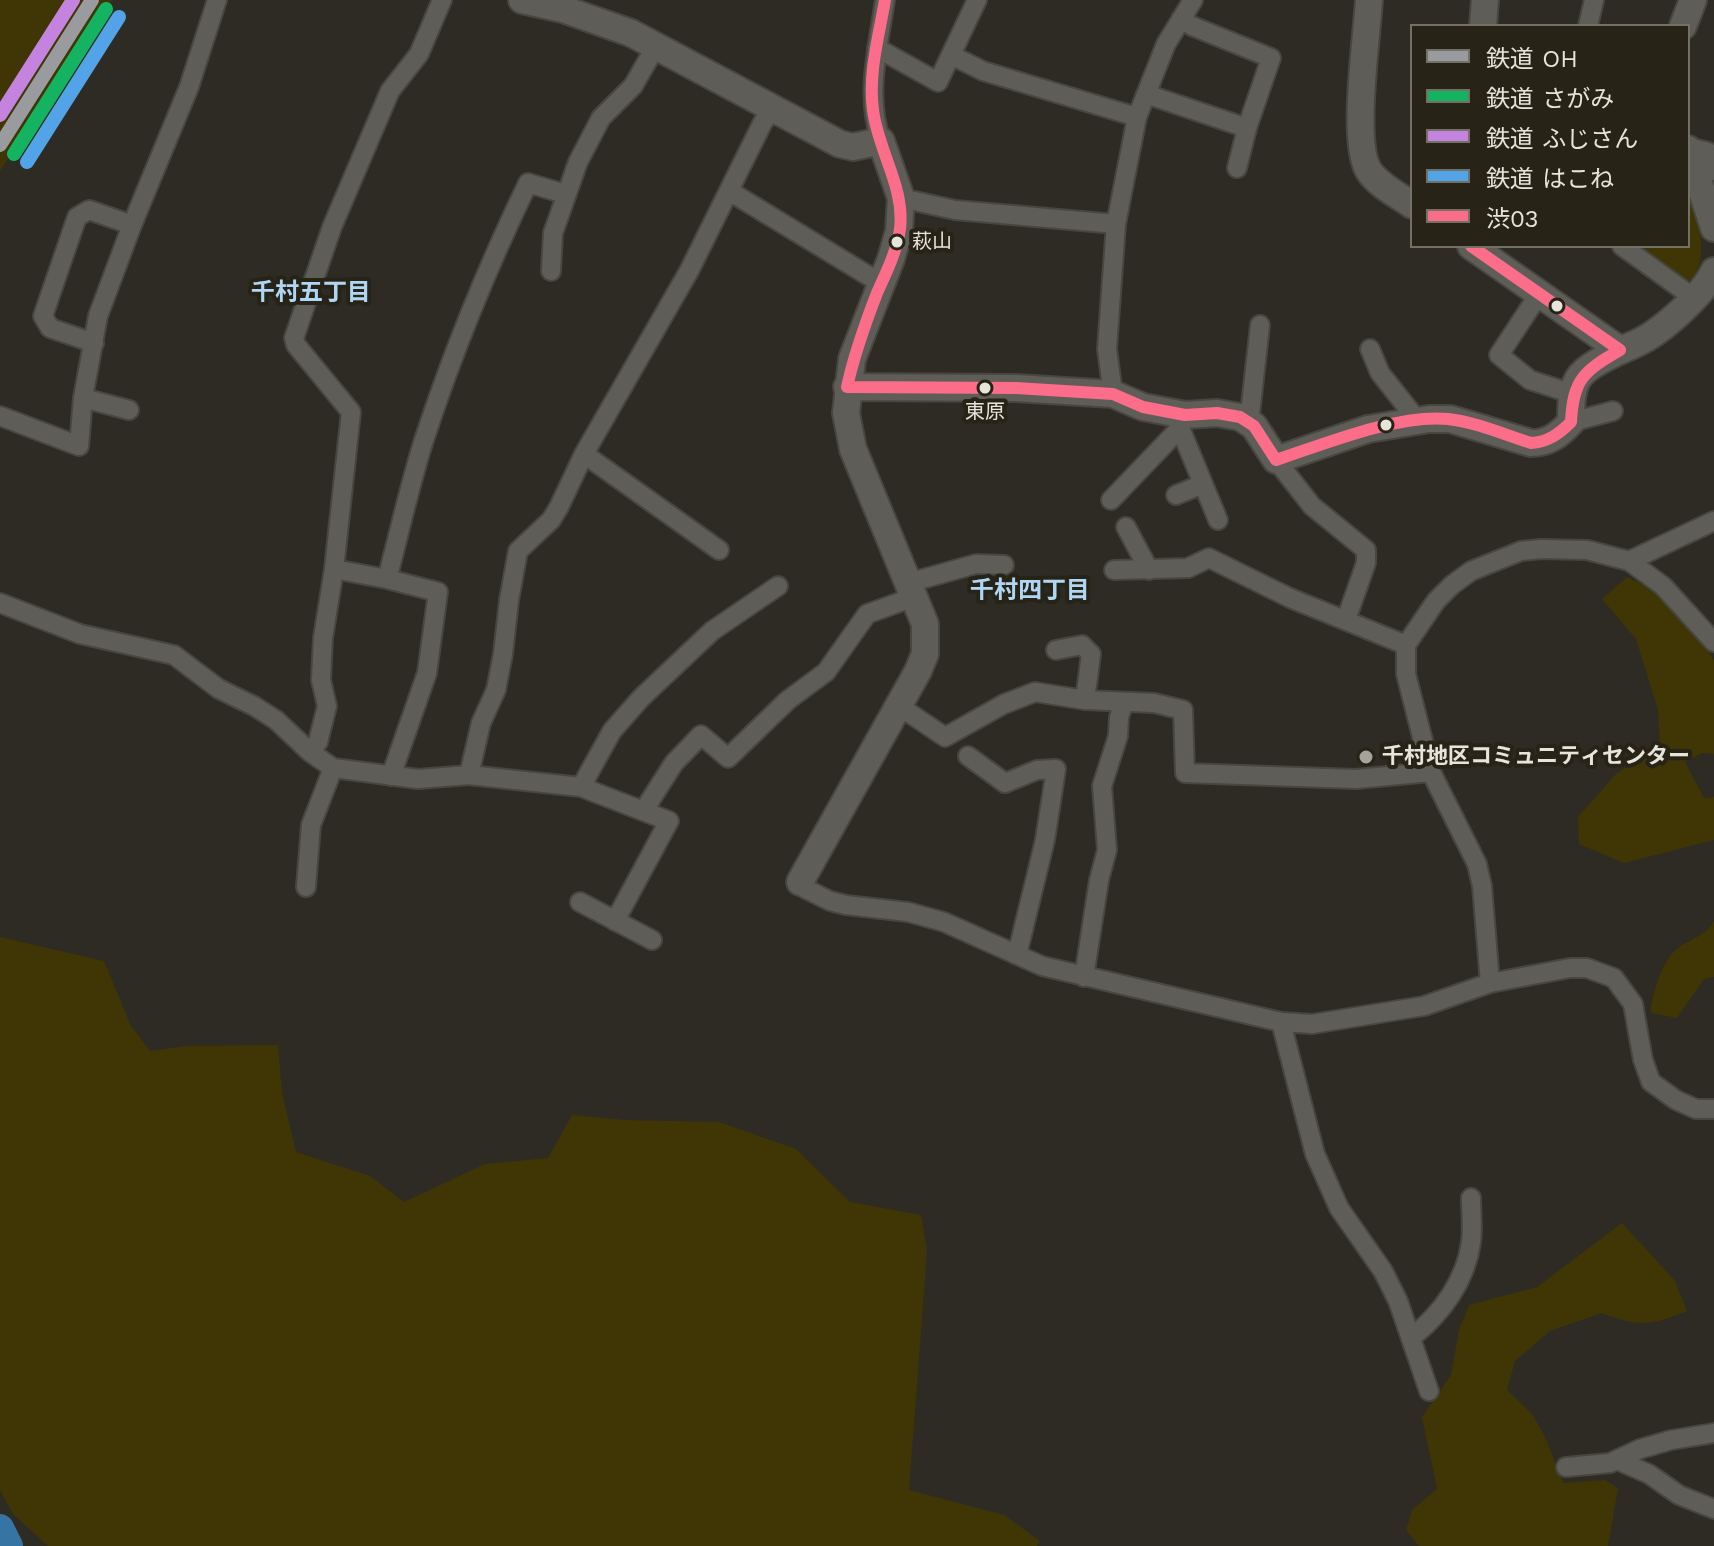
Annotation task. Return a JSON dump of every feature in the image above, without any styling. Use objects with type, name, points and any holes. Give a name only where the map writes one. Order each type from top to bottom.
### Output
[{"type":"street","points":[[0,416],[79,446],[83,398],[98,316],[189,87],[217,0]]},
{"type":"street","points":[[310,752],[318,742],[327,706],[321,680],[323,638],[334,569],[351,412],[296,345],[294,338],[332,227],[390,91],[419,54],[442,0]]},
{"type":"street","points":[[522,0],[563,9],[631,33],[840,144],[853,147],[881,141]]},
{"type":"street","points":[[885,0],[872,107],[901,198],[899,231],[852,359],[846,413],[853,449],[925,624],[925,654],[800,882],[804,888],[846,905],[908,912],[944,922],[1042,966],[1281,1022],[1312,1024],[1424,1006],[1490,983],[1570,968],[1587,968],[1614,978],[1633,1004],[1643,1060],[1651,1082],[1676,1100],[1696,1109],[1714,1109]]},
{"type":"street","points":[[877,48],[938,82],[977,0]]},
{"type":"street","points":[[1113,394],[1107,349],[1116,224],[1137,117],[1166,44],[1193,0]]},
{"type":"street","points":[[1369,0],[1361,130],[1363,160],[1370,174],[1410,204]]},
{"type":"street","points":[[1483,24],[1485,0]]},
{"type":"street","points":[[1588,24],[1594,0]]},
{"type":"street","points":[[1181,19],[1271,58],[1237,168]]},
{"type":"street","points":[[551,271],[553,233],[565,194],[601,118],[633,86],[656,46]]},
{"type":"street","points":[[951,55],[983,71],[1024,75],[1137,117]]},
{"type":"street","points":[[1146,94],[1247,128]]},
{"type":"street","points":[[469,775],[481,723],[496,690],[518,551],[551,520],[584,454],[661,324],[763,122],[772,110]]},
{"type":"street","points":[[1690,148],[1708,152],[1714,171]]},
{"type":"street","points":[[1690,154],[1714,228]]},
{"type":"street","points":[[387,579],[422,447],[447,373],[504,234],[528,183],[565,194]]},
{"type":"street","points":[[729,191],[882,284]]},
{"type":"street","points":[[901,198],[955,210],[1116,224]]},
{"type":"street","points":[[94,343],[50,328],[43,316],[77,217],[89,210],[132,225]]},
{"type":"street","points":[[1474,248],[1620,350]]},
{"type":"street","points":[[1625,248],[1694,298]]},
{"type":"street","points":[[1571,422],[1573,394],[1578,379],[1585,371],[1655,332],[1694,298],[1714,271]]},
{"type":"street","points":[[1539,294],[1499,355],[1530,380],[1573,394]]},
{"type":"street","points":[[1249,423],[1260,325]]},
{"type":"street","points":[[1370,349],[1380,373],[1418,421]]},
{"type":"street","points":[[847,387],[1016,388],[1113,394],[1180,421],[1230,414],[1249,423],[1312,506],[1366,550],[1366,563],[1346,620]]},
{"type":"street","points":[[83,398],[129,410]]},
{"type":"street","points":[[1276,460],[1368,429],[1418,421],[1450,419],[1531,443],[1542,443],[1553,438],[1571,422],[1613,411]]},
{"type":"street","points":[[1180,421],[1218,520]]},
{"type":"street","points":[[1111,500],[1180,421]]},
{"type":"street","points":[[584,454],[719,550]]},
{"type":"street","points":[[1176,495],[1203,484]]},
{"type":"street","points":[[1629,561],[1714,521]]},
{"type":"street","points":[[1126,527],[1149,570]]},
{"type":"street","points":[[1490,983],[1482,886],[1477,864],[1431,772],[1406,674],[1406,645],[1436,601],[1471,571],[1521,551],[1541,549],[1587,550],[1629,561],[1663,586],[1714,642]]},
{"type":"street","points":[[1114,570],[1188,568],[1209,558],[1290,598],[1406,645]]},
{"type":"street","points":[[644,810],[674,763],[701,735],[728,758],[788,700],[826,672],[867,614],[911,590],[976,564],[1004,565]]},
{"type":"street","points":[[334,569],[438,592],[427,673],[391,776]]},
{"type":"street","points":[[581,787],[612,731],[641,698],[712,631],[778,586]]},
{"type":"street","points":[[0,603],[80,634],[174,655],[219,689],[276,720],[310,752],[333,768],[418,779],[469,775],[581,787],[669,821],[615,921]]},
{"type":"street","points":[[1064,644],[1082,645],[1091,654],[1085,700]]},
{"type":"street","points":[[899,706],[945,737],[1004,704],[1035,692],[1085,700],[1154,703],[1183,710],[1185,773],[1356,779],[1431,772]]},
{"type":"street","points":[[1084,977],[1099,880],[1107,850],[1102,786],[1118,736],[1124,702]]},
{"type":"street","points":[[968,756],[1005,783],[1037,770],[1056,769],[1045,840],[1017,955]]},
{"type":"street","points":[[306,887],[311,825],[333,768]]},
{"type":"street","points":[[580,902],[652,940]]},
{"type":"street","points":[[1281,1022],[1315,1154],[1339,1208],[1383,1271],[1412,1337],[1429,1391]]},
{"type":"street","points":[[1412,1337],[1434,1319],[1463,1272],[1471,1243],[1471,1198]]},
{"type":"street","points":[[1566,1467],[1610,1463],[1671,1440],[1714,1433]]},
{"type":"street","points":[[1617,1460],[1649,1474],[1679,1495],[1714,1509]]},
{"type":"shaded area","points":[[0,0],[112,0],[0,171]]},
{"type":"shaded area","points":[[1690,195],[1699,226],[1701,254],[1694,276],[1685,283],[1636,248],[1690,248]]},
{"type":"shaded area","points":[[1627,577],[1672,598],[1714,660],[1714,754],[1702,753],[1685,762],[1704,798],[1714,797],[1714,840],[1624,863],[1579,844],[1578,817],[1616,774],[1660,744],[1658,710],[1636,639],[1602,599]]},
{"type":"shaded area","points":[[1714,921],[1714,977],[1704,979],[1677,1018],[1651,1013],[1656,988],[1667,960]]},
{"type":"shaded area","points":[[0,937],[104,961],[131,1026],[150,1051],[187,1046],[278,1045],[282,1093],[296,1152],[370,1176],[404,1202],[485,1164],[548,1158],[572,1115],[625,1120],[719,1122],[796,1149],[850,1202],[921,1215],[927,1251],[909,1490],[1004,1515],[1040,1541],[1037,1546],[48,1546],[13,1514],[0,1490]]},
{"type":"shaded area","points":[[1622,1223],[1675,1281],[1687,1311],[1664,1320],[1644,1323],[1625,1321],[1602,1313],[1550,1331],[1515,1361],[1507,1390],[1533,1415],[1563,1483],[1605,1480],[1618,1488],[1608,1546],[1419,1546],[1406,1530],[1412,1510],[1437,1489],[1422,1417],[1451,1375],[1459,1330],[1469,1305],[1537,1287]]},
{"type":"waterway","points":[[0,1528],[9,1546]]},
{"type":"rail line","name":"ふじさん","points":[[0,115],[73,0]]},
{"type":"rail line","name":"OH","points":[[0,145],[92,0]]},
{"type":"rail line","name":"さがみ","points":[[14,154],[106,9]]},
{"type":"rail line","name":"はこね","points":[[27,162],[119,17]]},
{"type":"transit line","name":"渋03","points":[[847,387],[860,340],[894,254],[900,229],[899,198],[876,125],[872,96],[875,55],[885,0]]},
{"type":"transit line","name":"渋03","points":[[1474,248],[1620,350]]},
{"type":"transit line","name":"渋03","points":[[847,387],[1016,388],[1113,394],[1143,407],[1185,415],[1217,413],[1240,417],[1254,426],[1276,460],[1361,432],[1428,419],[1469,423],[1531,443],[1543,441],[1558,434],[1571,422],[1574,396],[1583,378],[1597,364],[1620,350]]},
{"type":"place","name":"萩山","points":[[897,242]]},
{"type":"place","name":"東原","points":[[985,388]]},
{"type":"place","name":"千村地区コミュニティセンター","points":[[1366,757]]},
{"type":"district","name":"千村五丁目","points":[[311,293]]},
{"type":"district","name":"千村四丁目","points":[[1030,591]]}]
